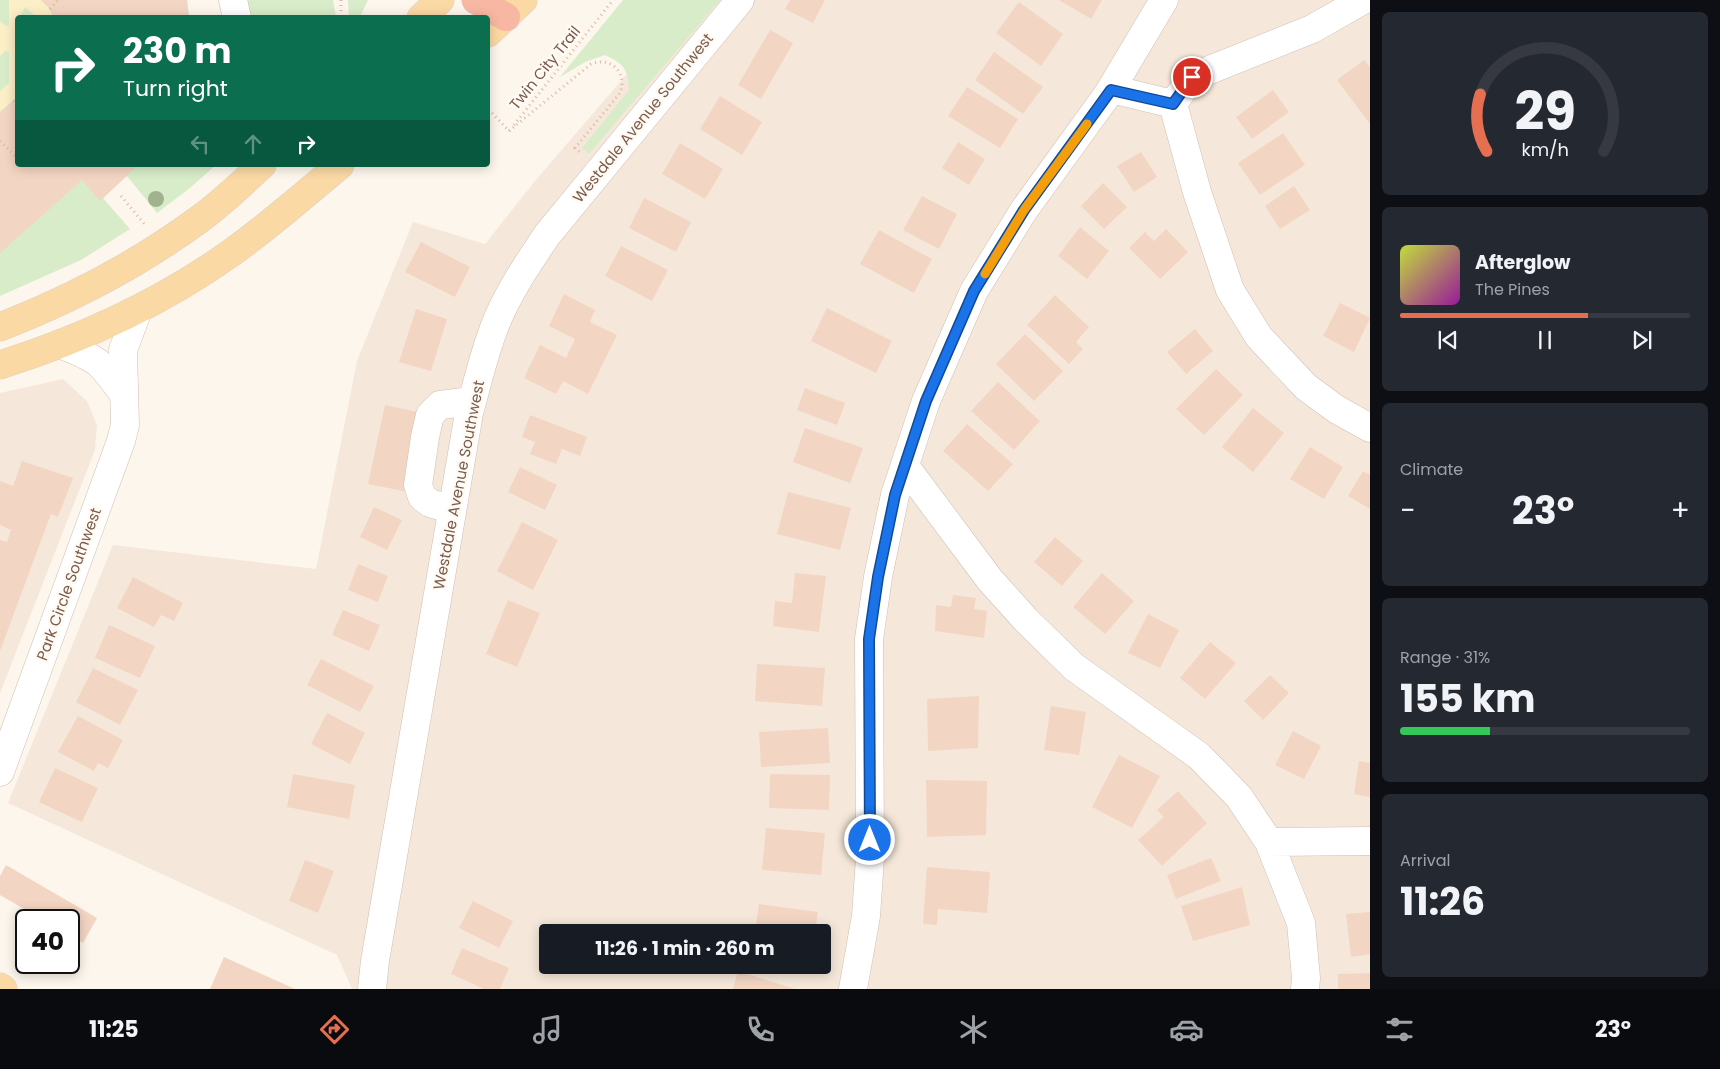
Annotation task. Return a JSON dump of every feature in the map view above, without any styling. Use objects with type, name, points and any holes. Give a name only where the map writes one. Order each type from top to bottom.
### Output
[{"type":"highway","points":[[476,0],[504,12]]},
{"type":"main road","points":[[424,15],[440,0]]},
{"type":"main road","points":[[0,327],[65,301],[137,262],[203,217],[260,167]]},
{"type":"main road","points":[[0,365],[60,344],[158,300],[230,254],[261,231],[338,167]]},
{"type":"street","points":[[233,0],[236,15]]},
{"type":"street","name":"Westdale Avenue Southwest","points":[[372,989],[374,962],[472,401],[481,366],[498,317],[521,274],[547,235],[740,0]]},
{"type":"street","points":[[853,989],[866,916],[870,858],[869,639],[878,577],[895,495],[926,401],[974,291],[1024,210],[1111,90],[1164,0]]},
{"type":"street","points":[[1173,104],[1192,77],[1312,29],[1363,0]]},
{"type":"street","points":[[1111,90],[1173,104]]},
{"type":"street","points":[[1173,104],[1197,192],[1230,290],[1259,337],[1306,387],[1336,410],[1369,425]]},
{"type":"street","name":"Park Circle Southwest","points":[[2,763],[121,441],[125,425],[123,350],[138,310]]},
{"type":"street","points":[[60,344],[88,356],[96,362],[123,393]]},
{"type":"street","points":[[452,510],[430,503],[422,498],[418,485],[425,437],[430,415],[440,405],[472,401]]},
{"type":"street","points":[[906,466],[990,580],[1026,620],[1074,667],[1199,756],[1239,797],[1269,842],[1300,923],[1306,978],[1305,989]]},
{"type":"street","points":[[1269,842],[1370,841]]},
{"type":"path","points":[[50,9],[58,0]]},
{"type":"path","points":[[341,0],[341,15]]},
{"type":"path","name":"Twin City Trail","points":[[492,113],[509,131],[613,0]]},
{"type":"path","points":[[509,131],[590,64],[610,63],[618,70],[622,79],[620,93],[574,148],[601,170]]},
{"type":"path","points":[[0,141],[15,156]]},
{"type":"path","points":[[121,196],[146,226]]},
{"type":"shaded area","points":[[686,0],[1370,0],[1370,989],[352,989],[337,955],[8,803],[113,545],[316,569],[357,361],[413,222],[485,244],[535,181],[680,12]]},
{"type":"shaded area","points":[[63,379],[87,401],[97,425],[95,450],[0,693],[0,393]]},
{"type":"green space","points":[[0,0],[187,0],[189,15],[15,15],[15,167],[214,167],[157,213],[127,176],[103,198],[130,229],[81,260],[0,296]]},
{"type":"green space","points":[[247,0],[333,0],[336,15],[250,15]]},
{"type":"green space","points":[[348,0],[368,0],[361,15],[349,15]]},
{"type":"green space","points":[[623,0],[720,0],[589,154],[582,148],[629,90],[626,72],[621,64],[605,55],[585,62],[560,77]]},
{"type":"sand","points":[[9,0],[41,0],[53,15],[34,15],[25,7],[21,15],[15,15],[15,99],[0,112],[0,91],[9,83],[9,52],[5,51],[0,56],[0,21],[6,26],[9,25]]},
{"type":"building","points":[[41,0],[187,0],[189,15],[52,15]]},
{"type":"building","points":[[790,0],[825,0],[813,23],[785,9]]},
{"type":"building","points":[[1059,0],[1102,0],[1091,19]]},
{"type":"building","points":[[1019,2],[1063,34],[1041,66],[996,33]]},
{"type":"building","points":[[770,30],[793,43],[761,99],[738,85]]},
{"type":"building","points":[[994,52],[1043,87],[1023,114],[975,80]]},
{"type":"building","points":[[1364,60],[1370,67],[1370,124],[1337,80]]},
{"type":"building","points":[[967,87],[1018,119],[1000,148],[948,116]]},
{"type":"building","points":[[1273,90],[1289,112],[1252,139],[1236,117]]},
{"type":"building","points":[[720,96],[762,122],[742,155],[700,129]]},
{"type":"building","points":[[15,100],[15,167],[136,167],[100,201],[82,180],[0,253],[0,112]]},
{"type":"building","points":[[1283,133],[1305,165],[1260,195],[1238,163]]},
{"type":"building","points":[[958,142],[985,159],[969,185],[942,168]]},
{"type":"building","points":[[680,143],[723,169],[705,199],[662,174]]},
{"type":"building","points":[[1141,152],[1157,177],[1134,192],[1117,166]]},
{"type":"building","points":[[1103,183],[1127,207],[1104,229],[1081,206]]},
{"type":"building","points":[[1294,186],[1310,210],[1280,229],[1265,206]]},
{"type":"building","points":[[922,196],[957,214],[939,249],[903,230]]},
{"type":"building","points":[[644,198],[691,222],[676,252],[629,228]]},
{"type":"building","points":[[1080,227],[1109,251],[1087,279],[1058,256]]},
{"type":"building","points":[[1166,229],[1188,252],[1160,279],[1129,248],[1145,232],[1154,241]]},
{"type":"building","points":[[879,230],[932,259],[914,293],[860,264]]},
{"type":"building","points":[[421,242],[470,267],[455,297],[405,272]]},
{"type":"building","points":[[621,246],[668,270],[652,301],[605,276]]},
{"type":"building","points":[[564,294],[595,310],[590,322],[617,335],[588,394],[563,381],[556,394],[524,378],[540,345],[566,358],[575,339],[549,326]]},
{"type":"building","points":[[1055,295],[1089,327],[1076,342],[1083,349],[1069,364],[1027,325]]},
{"type":"building","points":[[1340,303],[1370,318],[1354,352],[1323,336]]},
{"type":"building","points":[[827,308],[892,341],[876,373],[811,341]]},
{"type":"building","points":[[416,309],[447,319],[431,371],[399,362]]},
{"type":"building","points":[[1195,329],[1213,351],[1186,374],[1167,352]]},
{"type":"building","points":[[1025,334],[1063,371],[1034,401],[996,364]]},
{"type":"building","points":[[1216,369],[1243,395],[1204,435],[1176,409]]},
{"type":"building","points":[[998,382],[1040,421],[1014,450],[971,411]]},
{"type":"building","points":[[805,388],[845,403],[837,425],[797,410]]},
{"type":"building","points":[[385,405],[441,417],[408,492],[368,484]]},
{"type":"building","points":[[1253,408],[1284,433],[1253,472],[1222,447]]},
{"type":"building","points":[[530,415],[587,437],[580,456],[562,449],[556,464],[530,454],[535,442],[522,437]]},
{"type":"building","points":[[967,424],[1013,464],[988,491],[943,451]]},
{"type":"building","points":[[805,428],[863,448],[850,483],[793,462]]},
{"type":"building","points":[[1310,447],[1343,467],[1324,499],[1290,479]]},
{"type":"building","points":[[22,461],[73,478],[58,517],[51,514],[0,651],[0,540],[7,542],[11,530],[0,525],[0,481],[13,486]]},
{"type":"building","points":[[520,467],[557,485],[545,510],[508,492]]},
{"type":"building","points":[[1363,471],[1370,475],[1370,509],[1348,496]]},
{"type":"building","points":[[788,492],[851,508],[840,550],[777,534]]},
{"type":"building","points":[[374,507],[402,520],[387,550],[360,537]]},
{"type":"building","points":[[522,522],[558,540],[533,590],[497,571]]},
{"type":"building","points":[[1055,537],[1083,561],[1062,586],[1034,562]]},
{"type":"building","points":[[358,564],[388,576],[378,602],[348,590]]},
{"type":"building","points":[[795,573],[826,576],[819,632],[773,626],[775,601],[792,603]]},
{"type":"building","points":[[1102,573],[1134,601],[1105,634],[1073,607]]},
{"type":"building","points":[[133,577],[183,603],[174,621],[161,615],[154,627],[117,608]]},
{"type":"building","points":[[953,595],[976,598],[974,609],[987,611],[984,638],[935,631],[936,605],[951,607]]},
{"type":"building","points":[[508,600],[540,613],[517,667],[486,654]]},
{"type":"building","points":[[343,610],[380,625],[369,651],[332,635]]},
{"type":"building","points":[[1148,614],[1179,630],[1160,668],[1128,653]]},
{"type":"building","points":[[109,625],[155,646],[140,678],[95,658]]},
{"type":"building","points":[[1210,642],[1236,663],[1205,699],[1180,678]]},
{"type":"building","points":[[321,659],[374,686],[360,712],[307,685]]},
{"type":"building","points":[[757,664],[825,668],[822,706],[755,701]]},
{"type":"building","points":[[93,668],[138,690],[120,725],[76,702]]},
{"type":"building","points":[[1270,675],[1289,693],[1263,720],[1244,701]]},
{"type":"building","points":[[979,696],[978,748],[928,751],[927,699]]},
{"type":"building","points":[[1051,706],[1086,712],[1079,755],[1044,750]]},
{"type":"building","points":[[327,713],[365,733],[350,764],[311,744]]},
{"type":"building","points":[[78,716],[123,740],[108,768],[98,763],[94,771],[58,752]]},
{"type":"building","points":[[828,728],[830,763],[761,767],[759,732]]},
{"type":"building","points":[[1293,731],[1321,746],[1304,779],[1275,765]]},
{"type":"building","points":[[1119,755],[1160,776],[1132,828],[1092,807]]},
{"type":"building","points":[[1359,761],[1370,763],[1370,797],[1354,794]]},
{"type":"building","points":[[55,768],[98,788],[82,822],[39,802]]},
{"type":"building","points":[[293,774],[355,785],[349,819],[287,807]]},
{"type":"building","points":[[770,774],[830,775],[829,810],[769,808]]},
{"type":"building","points":[[926,780],[987,781],[986,835],[927,837]]},
{"type":"building","points":[[1178,791],[1207,823],[1162,866],[1138,840],[1164,817],[1157,810]]},
{"type":"building","points":[[766,828],[825,833],[821,875],[762,870]]},
{"type":"building","points":[[1211,858],[1221,881],[1176,899],[1167,875]]},
{"type":"building","points":[[305,860],[334,871],[318,913],[289,901]]},
{"type":"building","points":[[6,865],[97,918],[83,943],[80,941],[80,909],[24,909],[0,895],[0,876]]},
{"type":"building","points":[[927,867],[990,872],[987,913],[938,909],[937,925],[923,924]]},
{"type":"building","points":[[1242,887],[1250,925],[1193,941],[1181,906]]},
{"type":"building","points":[[473,901],[513,921],[499,948],[459,928]]},
{"type":"building","points":[[759,904],[818,912],[816,924],[756,924]]},
{"type":"building","points":[[1370,912],[1370,954],[1351,957],[1346,914]]},
{"type":"building","points":[[462,948],[509,968],[500,989],[484,989],[451,974]]},
{"type":"building","points":[[224,957],[295,989],[210,989]]},
{"type":"building","points":[[1370,973],[1370,989],[1338,989],[1338,974]]},
{"type":"building","points":[[737,974],[748,974],[795,989],[733,989]]},
{"type":"slow traffic","points":[[985,274],[1024,210],[1087,124]]},
{"type":"route","points":[[870,840],[869,639],[878,577],[895,495],[926,401],[974,291],[1024,210],[1111,90],[1173,104],[1192,77]]}]
